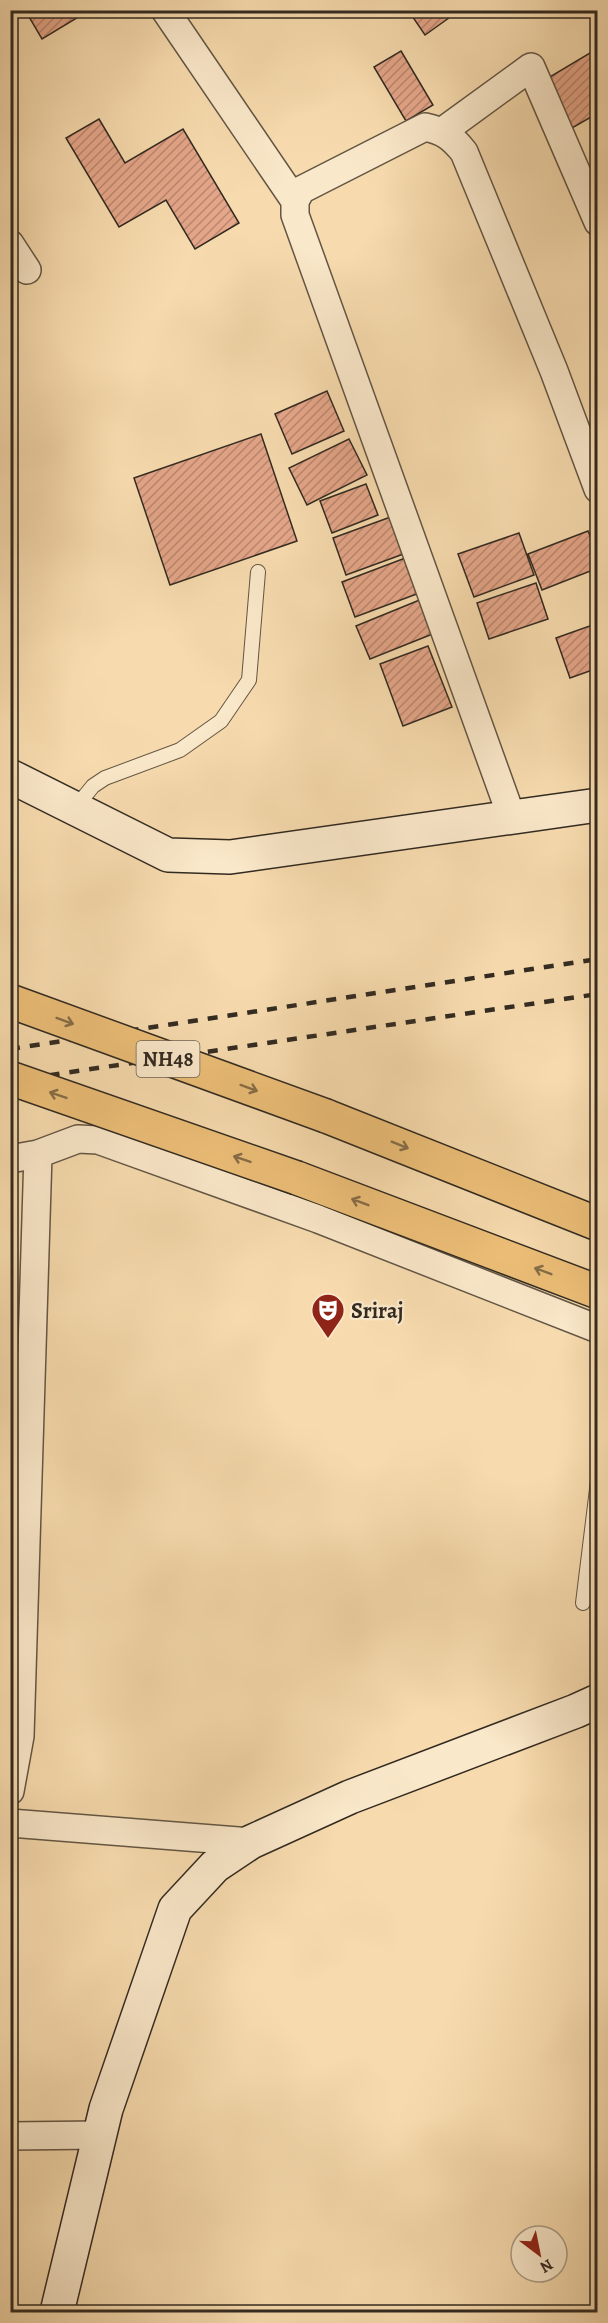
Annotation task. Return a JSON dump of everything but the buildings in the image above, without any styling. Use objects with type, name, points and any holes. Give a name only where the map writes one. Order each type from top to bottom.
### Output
[{"type":"highway","name":"NH48","points":[[10,1001],[326,1116],[597,1224]]},
{"type":"highway","points":[[10,1078],[297,1178],[597,1292]]},
{"type":"street","points":[[165,10],[296,201]]},
{"type":"street","points":[[442,131],[531,67],[597,222]]},
{"type":"street","points":[[513,818],[295,215],[296,201],[301,190],[425,127],[442,131],[454,138],[464,152],[554,371],[597,489]]},
{"type":"street","points":[[10,244],[27,270]]},
{"type":"street","points":[[10,776],[168,855],[230,858],[597,804]]},
{"type":"street","points":[[10,1159],[38,1155],[78,1139],[98,1140],[318,1219],[597,1329]]},
{"type":"street","points":[[10,1791],[20,1736],[20,1436],[38,1155]]},
{"type":"street","points":[[57,2313],[106,2109],[175,1909],[215,1866],[251,1842],[350,1797],[566,1715],[597,1701]]},
{"type":"street","points":[[10,1823],[251,1842]]},
{"type":"street","points":[[10,2136],[100,2135]]},
{"type":"lane","points":[[75,808],[93,786],[105,778],[180,750],[221,721],[249,680],[258,572]]},
{"type":"lane","points":[[584,1603],[597,1481]]},
{"type":"railway","points":[[10,1049],[598,959]]},
{"type":"railway","points":[[10,1081],[598,994]]},
{"type":"place","name":"Sriraj","points":[[328,1339]]}]
